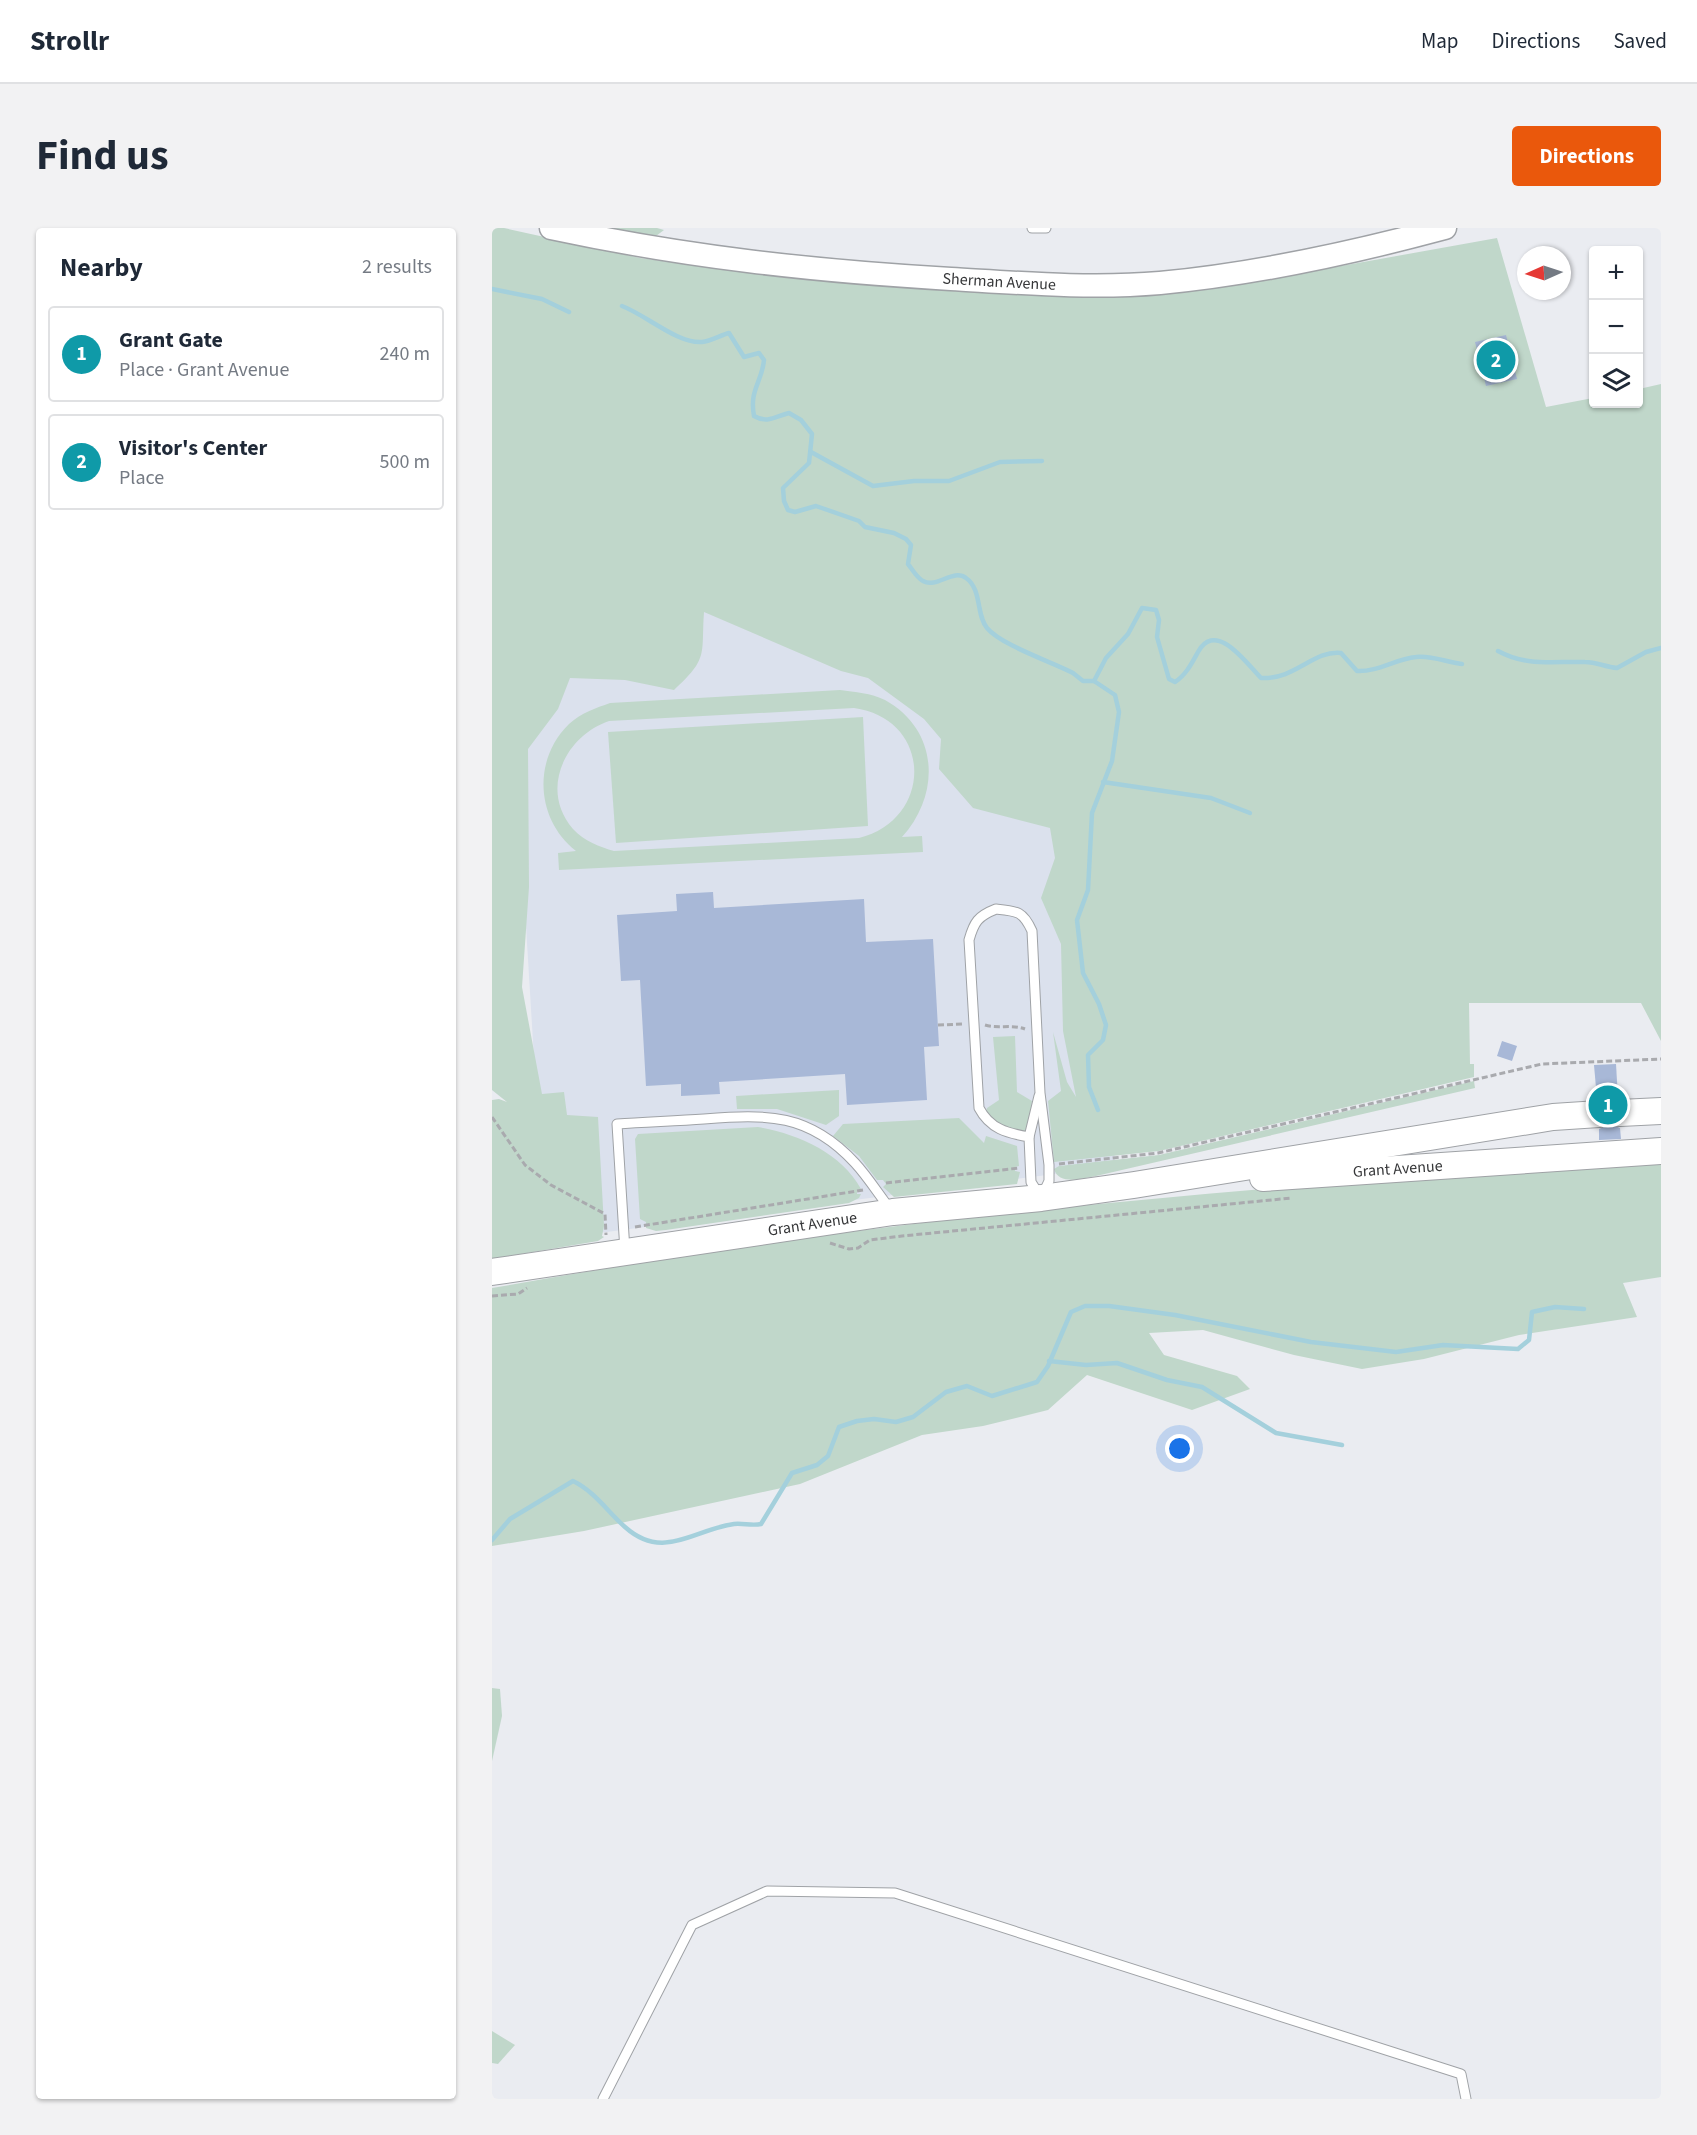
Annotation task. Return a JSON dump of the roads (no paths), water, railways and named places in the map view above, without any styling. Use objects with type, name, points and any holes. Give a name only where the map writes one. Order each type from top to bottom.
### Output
[{"type":"main road","name":"Grant Avenue","points":[[492,1272],[893,1212],[1041,1198],[1134,1185],[1553,1118],[1661,1111]]},
{"type":"main road","name":"Grant Avenue","points":[[1134,1185],[1311,1176],[1661,1151]]},
{"type":"street","name":"Sherman Avenue","points":[[551,228],[617,242],[735,261],[841,272],[1068,284],[1170,282],[1362,250],[1415,232],[1445,228]]},
{"type":"lane","points":[[1032,228],[1046,228]]},
{"type":"lane","points":[[1029,1137],[997,1129],[985,1120],[979,1108],[969,940],[973,923],[982,915],[996,909],[1013,910],[1025,917],[1032,931],[1040,1093],[1047,1132],[1049,1180],[1041,1198]]},
{"type":"lane","points":[[1040,1093],[1029,1137],[1031,1182],[1041,1198]]},
{"type":"lane","points":[[625,1252],[617,1124],[752,1114],[780,1118],[802,1125],[827,1139],[855,1163],[893,1212]]},
{"type":"lane","points":[[603,2099],[692,1925],[767,1891],[895,1893],[1461,2074],[1466,2099]]},
{"type":"waterway","points":[[492,289],[542,299],[569,312]]},
{"type":"waterway","points":[[622,306],[683,338],[702,342],[729,333],[744,357],[759,353],[764,360],[754,393],[754,416],[772,419],[789,413],[801,420],[812,434],[809,463],[783,488],[784,501],[788,510],[795,512],[816,506],[859,521],[865,527],[894,533],[906,539],[911,545],[908,564],[921,580],[928,583],[956,575],[966,578],[977,595],[981,616],[987,628],[1003,641],[1073,673],[1083,681],[1094,681],[1106,658],[1128,634],[1142,608],[1156,610],[1159,620],[1157,637],[1169,679],[1175,682],[1186,672],[1205,643],[1213,640],[1231,647],[1261,678],[1284,675],[1331,653],[1341,653],[1357,671],[1372,670],[1416,657],[1462,664]]},
{"type":"waterway","points":[[811,452],[873,486],[914,481],[949,481],[1000,462],[1042,461]]},
{"type":"waterway","points":[[1498,651],[1530,661],[1589,662],[1617,668],[1646,652],[1661,648]]},
{"type":"waterway","points":[[1094,681],[1115,695],[1119,712],[1112,761],[1092,813],[1088,890],[1077,920],[1083,973],[1099,1004],[1106,1025],[1103,1040],[1088,1055],[1089,1087],[1098,1110]]},
{"type":"waterway","points":[[1103,782],[1211,798],[1250,813]]},
{"type":"waterway","points":[[492,1540],[510,1519],[573,1481],[594,1496],[625,1527],[639,1537],[652,1542],[665,1543],[734,1524],[761,1524],[792,1473],[817,1465],[828,1456],[839,1427],[857,1421],[874,1419],[896,1422],[913,1417],[946,1392],[967,1386],[992,1396],[1037,1382],[1048,1366],[1071,1312],[1085,1306],[1109,1306],[1175,1315],[1311,1342],[1396,1352],[1443,1345],[1518,1349],[1529,1340],[1532,1312],[1555,1307],[1584,1309]]},
{"type":"waterway","points":[[1049,1361],[1086,1365],[1117,1363],[1167,1380],[1202,1387],[1276,1433],[1342,1445]]},
{"type":"place","name":"Visitor's Center","points":[[1496,360]]},
{"type":"place","name":"Grant Gate","points":[[1608,1105]]}]
